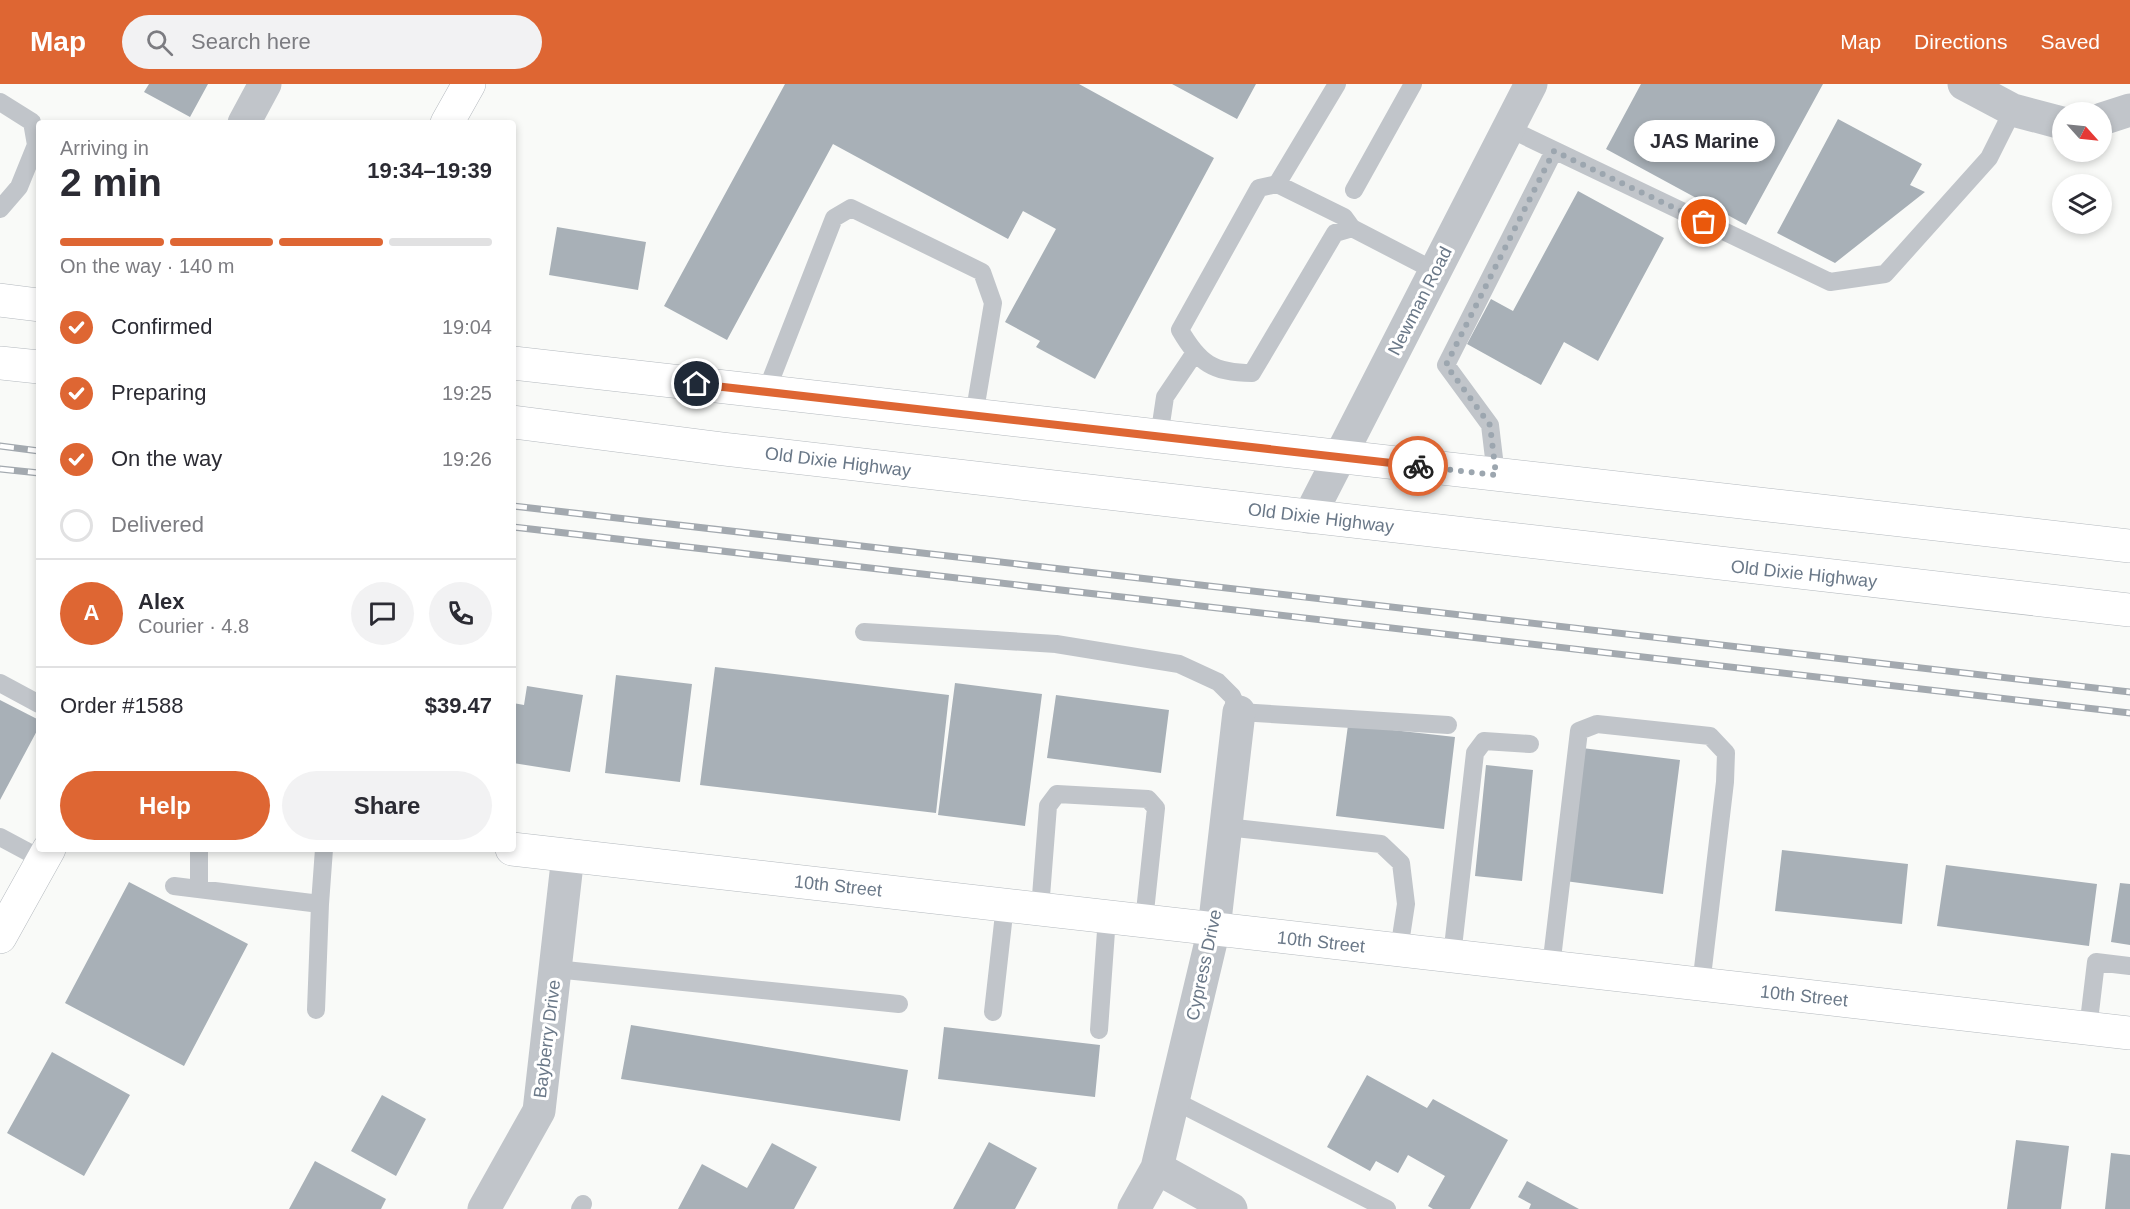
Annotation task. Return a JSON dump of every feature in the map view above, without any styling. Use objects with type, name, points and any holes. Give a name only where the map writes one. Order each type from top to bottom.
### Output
[{"type":"main road","points":[[449,120],[469,84]]},
{"type":"main road","points":[[0,300],[36,305]]},
{"type":"main road","points":[[0,363],[36,368]]},
{"type":"main road","points":[[516,363],[2130,546]]},
{"type":"main road","name":"Old Dixie Highway","points":[[516,422],[723,449],[2130,610]]},
{"type":"main road","name":"10th Street","points":[[516,849],[2130,1033]]},
{"type":"main road","points":[[0,937],[46,854]]},
{"type":"street","points":[[246,120],[265,84]]},
{"type":"street","name":"Newman Road","points":[[1309,517],[1531,84]]},
{"type":"street","points":[[1964,84],[2013,110],[2052,120]]},
{"type":"street","points":[[2112,116],[2130,110]]},
{"type":"street","name":"Cypress Drive","points":[[1134,1209],[1157,1168],[1214,929],[1239,712]]},
{"type":"street","name":"Bayberry Drive","points":[[484,1209],[539,1112],[568,855]]},
{"type":"street","points":[[1157,1168],[1231,1209]]},
{"type":"lane","points":[[1277,184],[1337,84]]},
{"type":"lane","points":[[1354,190],[1413,84]]},
{"type":"lane","points":[[0,102],[33,122],[36,145],[19,187],[0,210]]},
{"type":"lane","points":[[1508,128],[1830,282],[1885,274],[1989,158],[2013,110]]},
{"type":"lane","points":[[1496,475],[1490,425],[1446,365],[1554,151]]},
{"type":"lane","points":[[1352,228],[1335,233],[1252,373],[1225,373],[1194,354],[1180,330],[1259,188],[1277,184],[1344,217],[1352,228],[1435,271]]},
{"type":"lane","points":[[766,392],[834,218],[852,208],[982,272],[993,303],[974,416]]},
{"type":"lane","points":[[1159,437],[1165,397],[1194,354]]},
{"type":"lane","points":[[864,632],[1056,644],[1179,664],[1218,682],[1232,696],[1239,712],[1448,725]]},
{"type":"lane","points":[[0,683],[36,703]]},
{"type":"lane","points":[[1551,967],[1579,731],[1598,724],[1710,736],[1726,753],[1725,782],[1701,985]]},
{"type":"lane","points":[[1452,956],[1475,753],[1484,741],[1530,744]]},
{"type":"lane","points":[[1040,909],[1048,806],[1057,794],[1148,799],[1156,808],[1144,921]]},
{"type":"lane","points":[[1226,827],[1381,844],[1401,863],[1406,903],[1399,950]]},
{"type":"lane","points":[[0,837],[36,850]]},
{"type":"lane","points":[[199,852],[199,888]]},
{"type":"lane","points":[[316,1010],[324,852]]},
{"type":"lane","points":[[174,886],[320,904]]},
{"type":"lane","points":[[993,1012],[1005,905]]},
{"type":"lane","points":[[1100,1030],[1107,917]]},
{"type":"lane","points":[[2088,1029],[2096,962],[2130,966]]},
{"type":"lane","points":[[555,969],[899,1004]]},
{"type":"lane","points":[[1173,1100],[1387,1209]]},
{"type":"building","points":[[149,84],[208,84],[190,117],[144,92]]},
{"type":"building","points":[[785,84],[1079,84],[1214,158],[1095,379],[1036,347],[1040,341],[1005,322],[1056,229],[1023,211],[1008,239],[833,144],[727,340],[664,306]]},
{"type":"building","points":[[1172,84],[1256,84],[1237,119]]},
{"type":"building","points":[[1641,84],[1823,84],[1746,225],[1606,149]]},
{"type":"building","points":[[1838,119],[1922,164],[1910,185],[1925,192],[1835,263],[1777,233]]},
{"type":"building","points":[[1578,191],[1664,238],[1598,361],[1564,342],[1541,385],[1467,344],[1491,299],[1513,311]]},
{"type":"building","points":[[557,227],[646,242],[638,290],[549,275]]},
{"type":"building","points":[[715,667],[949,695],[936,813],[700,785]]},
{"type":"building","points":[[616,675],[692,684],[680,782],[605,773]]},
{"type":"building","points":[[955,683],[1042,694],[1025,826],[938,815]]},
{"type":"building","points":[[527,686],[583,695],[570,772],[516,763],[516,704],[524,705]]},
{"type":"building","points":[[1056,695],[1169,710],[1161,773],[1047,758]]},
{"type":"building","points":[[0,700],[36,718],[36,733],[0,800]]},
{"type":"building","points":[[1348,725],[1455,737],[1444,829],[1336,816]]},
{"type":"building","points":[[1582,748],[1680,760],[1663,894],[1565,881]]},
{"type":"building","points":[[1486,765],[1533,770],[1522,881],[1475,876]]},
{"type":"building","points":[[1782,850],[1908,864],[1902,924],[1775,911]]},
{"type":"building","points":[[1946,865],[2097,884],[2089,946],[1937,926]]},
{"type":"building","points":[[129,882],[248,944],[184,1066],[65,1003]]},
{"type":"building","points":[[2120,883],[2130,884],[2130,945],[2111,942]]},
{"type":"building","points":[[631,1025],[908,1070],[900,1121],[621,1079]]},
{"type":"building","points":[[944,1027],[1100,1045],[1095,1097],[938,1079]]},
{"type":"building","points":[[52,1052],[130,1095],[84,1176],[7,1133]]},
{"type":"building","points":[[1367,1075],[1427,1108],[1433,1099],[1508,1140],[1470,1209],[1433,1209],[1428,1206],[1445,1176],[1408,1155],[1398,1173],[1376,1161],[1370,1171],[1327,1147]]},
{"type":"building","points":[[382,1095],[426,1119],[396,1176],[351,1151]]},
{"type":"building","points":[[2016,1140],[2069,1146],[2061,1209],[2007,1209]]},
{"type":"building","points":[[989,1142],[1037,1168],[1015,1209],[953,1209]]},
{"type":"building","points":[[772,1143],[817,1167],[794,1209],[678,1209],[702,1164],[747,1188]]},
{"type":"building","points":[[2111,1153],[2130,1155],[2130,1209],[2105,1209]]},
{"type":"building","points":[[315,1161],[386,1199],[381,1209],[289,1209]]},
{"type":"building","points":[[1527,1181],[1579,1209],[1529,1209],[1531,1204],[1518,1197]]},
{"type":"railway","points":[[0,446],[36,451]]},
{"type":"railway","points":[[0,469],[36,473]]},
{"type":"railway","points":[[516,506],[2130,692]]},
{"type":"railway","points":[[516,527],[2130,713]]},
{"type":"way so far","points":[[1418,466],[1496,475],[1490,425],[1446,365],[1554,151],[1704,222]]},
{"type":"place","name":"JAS Marine","points":[[1704,222]]},
{"type":"route","points":[[697,384],[1418,466]]}]
